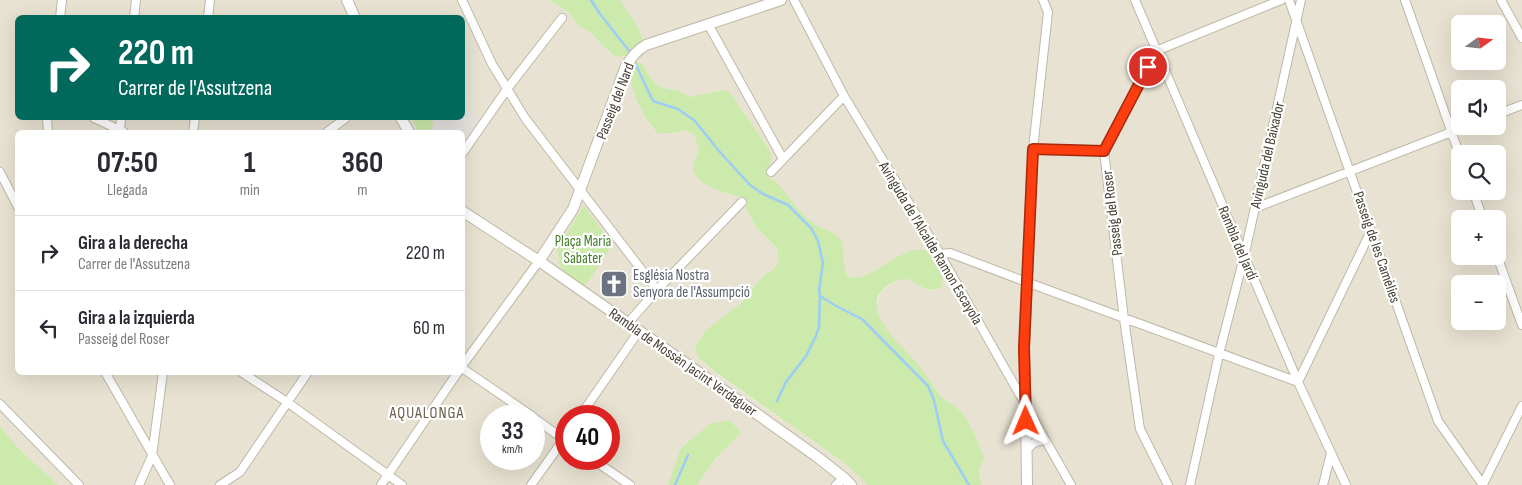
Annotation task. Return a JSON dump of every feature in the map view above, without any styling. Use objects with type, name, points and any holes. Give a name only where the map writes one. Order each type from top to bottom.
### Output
[{"type":"street","points":[[60,15],[62,0]]},
{"type":"street","points":[[134,15],[136,0]]},
{"type":"street","points":[[208,15],[210,0]]},
{"type":"street","points":[[347,0],[354,15]]},
{"type":"street","points":[[462,0],[492,64],[525,118],[657,290]]},
{"type":"street","name":"Passeig del Nard","points":[[539,261],[573,209],[631,57],[646,45],[781,0]]},
{"type":"street","name":"Avinguda de l'Alcalde Ramon Escayola","points":[[794,0],[844,96],[940,254],[1071,485]]},
{"type":"street","points":[[1026,485],[1027,449],[1024,348],[1033,149],[1048,12],[1043,0]]},
{"type":"street","name":"Rambla del Jardí","points":[[1135,0],[1298,382],[1346,485]]},
{"type":"street","points":[[1156,50],[1281,0]]},
{"type":"street","name":"Passeig de les Camèlies","points":[[1289,0],[1438,421],[1483,485]]},
{"type":"street","name":"Avinguda del Baixador","points":[[1190,485],[1219,354],[1244,257],[1301,0]]},
{"type":"street","points":[[1255,208],[1451,132],[1405,0]]},
{"type":"street","points":[[1501,0],[1522,38]]},
{"type":"street","points":[[465,150],[507,89],[562,18]]},
{"type":"street","points":[[708,24],[783,159]]},
{"type":"street","name":"Passeig del Roser","points":[[1156,50],[1104,151],[1124,319],[1140,429],[1168,485]]},
{"type":"street","points":[[771,172],[844,96]]},
{"type":"street","points":[[1506,111],[1522,105]]},
{"type":"street","points":[[98,120],[120,130]]},
{"type":"street","points":[[330,130],[343,120]]},
{"type":"street","points":[[1033,149],[1104,151]]},
{"type":"street","points":[[0,172],[15,201]]},
{"type":"street","points":[[628,324],[657,290],[742,202]]},
{"type":"street","name":"Rambla de Mossèn Jacint Verdaguer","points":[[465,213],[539,261],[756,413],[848,482]]},
{"type":"street","points":[[940,254],[950,253],[1028,284],[1298,382],[1371,230]]},
{"type":"street","points":[[465,363],[539,261]]},
{"type":"street","points":[[1500,265],[1522,325]]},
{"type":"street","points":[[588,405],[639,331]]},
{"type":"street","points":[[465,369],[516,405]]},
{"type":"street","points":[[107,375],[170,485]]},
{"type":"street","points":[[139,485],[152,456],[163,375]]},
{"type":"street","points":[[246,375],[287,402],[402,485]]},
{"type":"street","points":[[220,485],[240,472],[306,375]]},
{"type":"street","points":[[381,485],[456,375]]},
{"type":"street","points":[[1011,381],[1018,382],[1025,379]]},
{"type":"street","points":[[0,404],[79,485]]},
{"type":"street","points":[[1483,485],[1521,411]]},
{"type":"street","points":[[1027,449],[1036,442],[1045,440]]},
{"type":"street","points":[[531,485],[555,453]]},
{"type":"street","points":[[1323,485],[1331,453]]},
{"type":"street","points":[[608,470],[630,485]]},
{"type":"street","points":[[836,485],[848,482]]},
{"type":"shaded area","points":[[0,0],[550,0],[569,12],[579,26],[591,33],[610,53],[625,57],[638,27],[620,0],[1522,0],[1522,485],[981,485],[979,471],[984,457],[972,429],[959,410],[942,397],[916,362],[897,344],[881,321],[876,306],[881,292],[889,285],[906,278],[911,279],[924,289],[930,291],[941,288],[940,267],[930,254],[911,252],[863,276],[847,277],[842,262],[842,244],[832,233],[809,220],[793,205],[779,185],[767,175],[767,170],[772,160],[764,143],[731,94],[723,90],[690,97],[685,96],[672,89],[657,85],[643,65],[630,73],[634,93],[650,125],[658,133],[675,133],[685,130],[694,135],[699,149],[696,174],[717,190],[741,197],[755,226],[777,248],[779,255],[774,269],[764,275],[737,307],[701,336],[695,346],[702,361],[719,376],[846,464],[868,485],[697,485],[716,458],[741,433],[682,448],[668,485],[58,485],[19,449],[0,426]]},
{"type":"shaded area","points":[[465,108],[480,118],[465,142],[465,130],[430,130],[434,123],[432,120],[465,120]]},
{"type":"green space","points":[[550,0],[620,0],[638,27],[643,41],[630,55],[615,56],[591,33],[579,26],[569,12]]},
{"type":"green space","points":[[638,62],[643,65],[657,85],[677,90],[690,97],[723,90],[731,94],[770,151],[772,160],[767,170],[767,175],[779,185],[810,221],[835,234],[840,239],[843,247],[844,267],[848,277],[867,274],[908,252],[926,251],[930,255],[941,272],[941,288],[926,289],[907,279],[892,283],[881,292],[877,302],[878,312],[883,324],[891,335],[919,366],[941,396],[957,408],[967,420],[984,457],[979,471],[981,485],[868,485],[846,464],[715,372],[698,357],[695,346],[705,331],[741,303],[764,275],[774,269],[779,259],[777,248],[755,226],[741,197],[706,185],[696,175],[693,166],[699,149],[694,135],[685,130],[675,133],[658,133],[647,119],[637,100],[631,79],[633,63]]},
{"type":"green space","points":[[412,120],[432,120],[434,123],[430,130],[418,130]]},
{"type":"green space","name":"Plaça Maria Sabater","points":[[584,206],[613,245],[582,290],[560,266],[557,249]]},
{"type":"green space","points":[[730,420],[741,433],[716,458],[697,485],[668,485],[681,448],[710,424]]},
{"type":"green space","points":[[0,426],[19,449],[58,485],[0,485]]},
{"type":"waterway","points":[[591,0],[630,52]]},
{"type":"waterway","points":[[634,61],[653,101],[678,109],[695,121],[750,185],[763,194],[788,205],[811,228],[818,241],[823,263],[819,290],[820,296],[862,319],[928,386],[934,400],[943,441],[969,485]]},
{"type":"waterway","points":[[777,401],[786,382],[806,356],[815,338],[819,327],[820,296]]},
{"type":"waterway","points":[[675,485],[688,455]]},
{"type":"place","name":"Església Nostra Senyora de l'Assumpció","points":[[614,284]]},
{"type":"district","name":"AQUALONGA","points":[[427,412]]},
{"type":"route","points":[[1026,421],[1024,348],[1033,149],[1104,151],[1148,67]]}]
